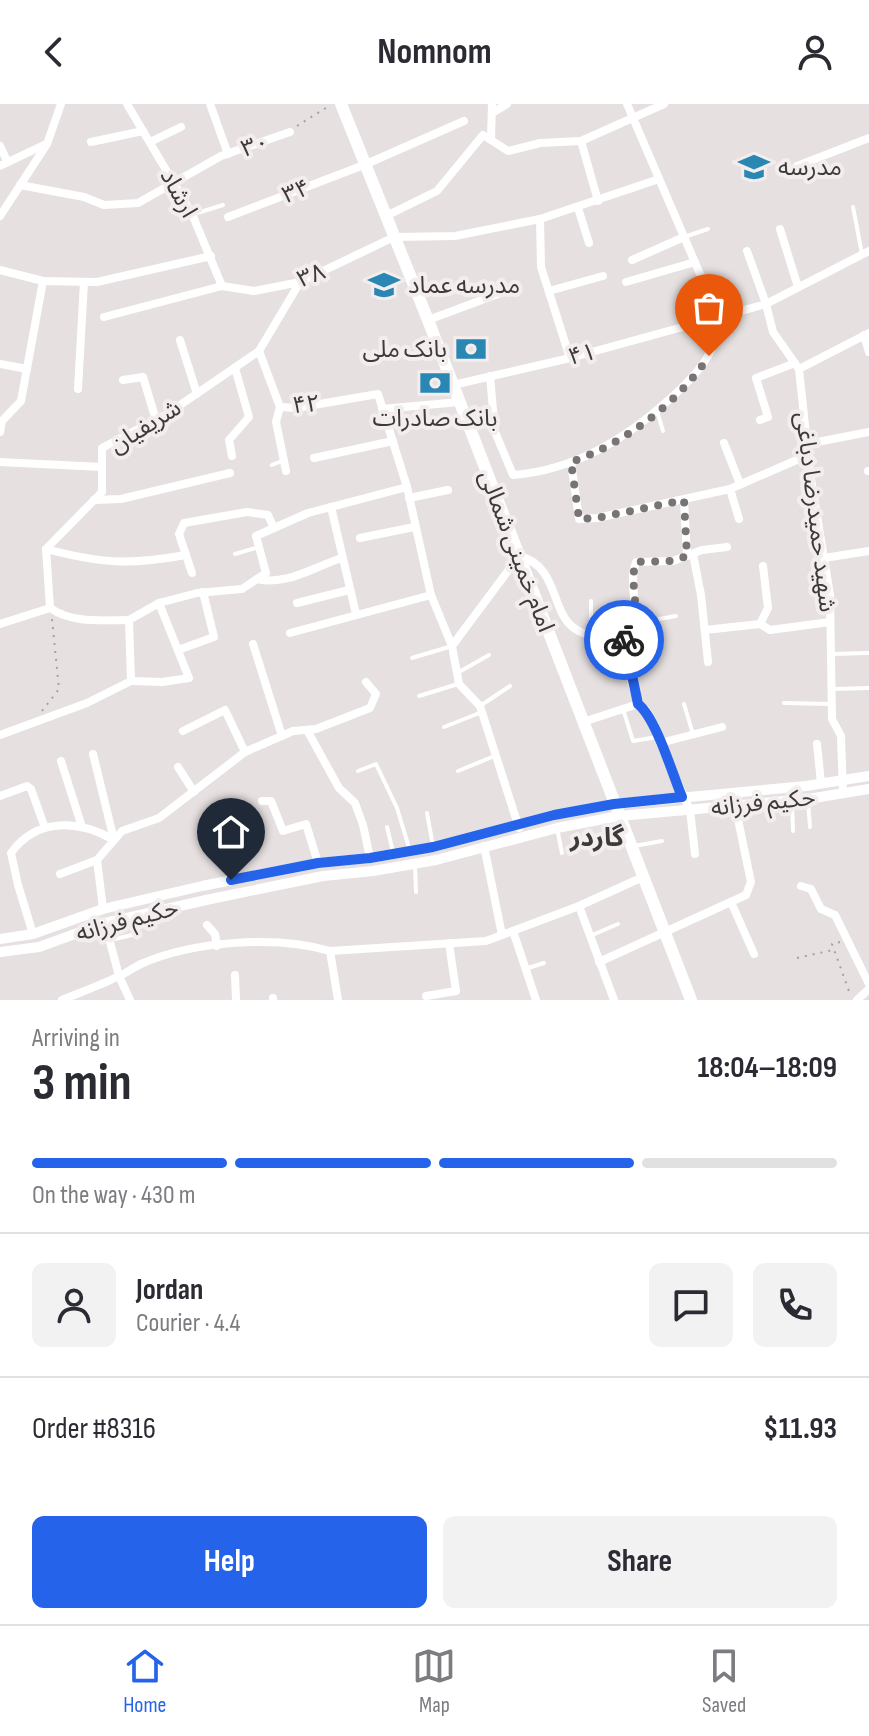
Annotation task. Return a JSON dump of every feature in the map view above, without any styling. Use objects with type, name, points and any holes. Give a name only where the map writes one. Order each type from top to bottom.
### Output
[{"type":"main road","name":"امام خمینی شمالی","points":[[341,104],[428,320],[691,1000]]},
{"type":"street","points":[[0,216],[47,144],[61,104]]},
{"type":"street","name":"ارشاد","points":[[127,104],[192,214],[222,286]]},
{"type":"street","points":[[210,104],[228,154]]},
{"type":"street","points":[[491,140],[492,108],[507,104]]},
{"type":"street","points":[[627,104],[712,302],[709,318]]},
{"type":"street","points":[[386,216],[437,191],[483,135],[508,151],[540,143],[581,141],[664,104]]},
{"type":"street","name":"۳۴","points":[[228,217],[364,165],[464,121]]},
{"type":"street","points":[[150,142],[181,127]]},
{"type":"street","points":[[91,142],[143,131]]},
{"type":"street","name":"۳۰","points":[[20,185],[84,197],[104,205],[138,203],[228,154],[290,132]]},
{"type":"street","points":[[797,166],[869,138]]},
{"type":"street","points":[[581,141],[598,201]]},
{"type":"street","points":[[0,146],[4,164],[47,144]]},
{"type":"street","points":[[394,237],[455,236],[540,219],[659,179]]},
{"type":"street","points":[[578,208],[589,243]]},
{"type":"street","points":[[540,219],[541,267],[570,358]]},
{"type":"street","points":[[780,229],[798,287]]},
{"type":"street","name":"۳۸","points":[[104,317],[222,286],[254,291],[300,282],[394,237]]},
{"type":"street","points":[[632,260],[684,237]]},
{"type":"street","points":[[747,251],[773,332],[797,366]]},
{"type":"street","name":"۴۱","points":[[453,385],[570,358],[766,304],[865,253]]},
{"type":"street","points":[[0,270],[43,281],[97,282],[211,256]]},
{"type":"street","points":[[626,282],[695,262]]},
{"type":"street","points":[[549,291],[603,276]]},
{"type":"street","points":[[0,432],[2,421],[21,401],[43,281]]},
{"type":"street","points":[[78,389],[84,282]]},
{"type":"street","points":[[259,351],[300,282]]},
{"type":"street","points":[[428,320],[506,291]]},
{"type":"street","points":[[490,376],[495,432],[513,475],[534,473],[571,462],[610,445],[657,411],[698,373],[719,333],[719,316]]},
{"type":"street","points":[[760,420],[768,417],[756,378],[797,366],[867,334],[869,352]]},
{"type":"street","points":[[180,340],[197,394]]},
{"type":"street","name":"شریفیان","points":[[94,500],[102,492],[102,448],[156,420],[259,351]]},
{"type":"street","name":"۴۲","points":[[259,351],[280,407],[296,408],[378,394],[382,409],[459,402]]},
{"type":"street","points":[[0,364],[27,369]]},
{"type":"street","name":"شهید حمیدرضا دباغی","points":[[797,366],[830,595],[832,719],[841,736],[843,793]]},
{"type":"street","points":[[232,456],[229,440],[249,417],[235,368]]},
{"type":"street","points":[[123,380],[143,377],[156,420]]},
{"type":"street","points":[[280,407],[276,422],[286,471]]},
{"type":"street","points":[[382,409],[407,487],[431,595],[452,646],[459,684],[481,709],[523,838]]},
{"type":"street","points":[[807,444],[869,432]]},
{"type":"street","points":[[314,458],[393,441]]},
{"type":"street","points":[[724,443],[740,484]]},
{"type":"street","points":[[571,462],[579,519],[597,518],[730,489],[808,455]]},
{"type":"street","points":[[0,462],[102,467]]},
{"type":"street","points":[[50,608],[46,549],[94,500],[121,499],[230,473]]},
{"type":"street","points":[[0,624],[50,608],[63,616],[84,620],[129,620],[159,603],[203,592],[242,589],[266,573],[256,536],[331,507],[407,487]]},
{"type":"street","points":[[730,489],[739,519]]},
{"type":"street","points":[[409,498],[448,490]]},
{"type":"street","points":[[684,500],[690,555],[701,595],[708,662]]},
{"type":"street","points":[[331,507],[356,614]]},
{"type":"street","points":[[192,573],[179,534],[184,523],[247,512],[268,515],[274,528]]},
{"type":"street","points":[[360,538],[414,527]]},
{"type":"street","points":[[620,643],[630,636],[636,623],[633,572],[636,562],[673,561],[702,550],[727,547]]},
{"type":"street","points":[[46,549],[111,563],[138,563],[186,555]]},
{"type":"street","points":[[824,558],[869,551]]},
{"type":"street","points":[[452,646],[519,556],[532,560],[541,570],[571,627],[591,637],[608,637],[620,643],[638,704],[646,710],[655,725],[682,797],[690,810],[695,854]]},
{"type":"street","points":[[257,579],[273,583],[300,576],[342,558]]},
{"type":"street","points":[[760,624],[768,608],[763,566]]},
{"type":"street","points":[[297,603],[349,590]]},
{"type":"street","points":[[178,650],[214,637],[203,592]]},
{"type":"street","points":[[290,633],[431,595]]},
{"type":"street","points":[[0,735],[87,703],[131,681],[162,682],[189,678],[159,603]]},
{"type":"street","points":[[129,620],[131,681]]},
{"type":"street","points":[[705,630],[760,624],[770,630],[830,622]]},
{"type":"street","points":[[253,644],[282,736]]},
{"type":"street","points":[[60,874],[97,860],[122,831],[159,818],[245,752],[293,731],[316,729],[370,708],[376,694],[366,682]]},
{"type":"street","points":[[583,722],[638,704]]},
{"type":"street","points":[[183,731],[225,710],[245,752]]},
{"type":"street","points":[[659,740],[722,727]]},
{"type":"street","points":[[307,730],[339,788],[355,803],[370,858]]},
{"type":"street","points":[[817,744],[821,783]]},
{"type":"street","points":[[93,754],[114,840]]},
{"type":"street","points":[[61,761],[82,827]]},
{"type":"street","points":[[178,767],[194,792]]},
{"type":"street","name":"حکیم فرزانه","points":[[0,939],[33,934],[103,909],[318,863],[433,847],[518,825],[682,797],[869,776]]},
{"type":"street","points":[[0,796],[27,786],[31,789],[45,828]]},
{"type":"street","name":"حکیم فرزانه","points":[[0,952],[39,947],[105,923],[323,876],[414,864],[523,838],[616,810],[690,810],[808,799],[869,789]]},
{"type":"street","points":[[262,801],[271,801],[283,831],[306,824],[318,863]]},
{"type":"street","points":[[599,962],[746,895],[751,882],[735,805]]},
{"type":"street","points":[[33,934],[11,853],[22,838],[55,824],[82,827],[114,840]]},
{"type":"street","points":[[484,846],[502,935]]},
{"type":"street","points":[[97,860],[105,923],[119,976],[130,1000]]},
{"type":"street","points":[[62,1000],[141,964],[182,951],[217,946],[308,944],[330,951],[486,941],[579,906],[643,877]]},
{"type":"street","points":[[801,886],[811,889],[821,909],[835,915],[848,939],[869,986],[854,1000]]},
{"type":"street","points":[[731,902],[754,954]]},
{"type":"street","points":[[579,906],[614,1000]]},
{"type":"street","points":[[207,925],[215,934],[217,946]]},
{"type":"street","points":[[513,931],[536,1000]]},
{"type":"street","points":[[426,996],[456,991],[449,943]]},
{"type":"street","points":[[330,951],[338,1000]]},
{"type":"street","points":[[235,975],[236,1000]]},
{"type":"lane","points":[[192,214],[223,205]]},
{"type":"lane","points":[[853,207],[865,253]]},
{"type":"lane","points":[[684,237],[708,229]]},
{"type":"lane","points":[[701,335],[712,349]]},
{"type":"lane","points":[[657,411],[663,431]]},
{"type":"lane","points":[[272,465],[284,460]]},
{"type":"lane","points":[[235,554],[259,547]]},
{"type":"lane","points":[[591,601],[591,637]]},
{"type":"lane","points":[[636,623],[676,616]]},
{"type":"lane","points":[[412,658],[452,646]]},
{"type":"lane","points":[[831,654],[869,653]]},
{"type":"lane","points":[[457,673],[489,655]]},
{"type":"lane","points":[[419,696],[459,684]]},
{"type":"lane","points":[[444,727],[481,709],[510,686]]},
{"type":"lane","points":[[832,689],[869,688]]},
{"type":"lane","points":[[784,703],[832,704]]},
{"type":"lane","points":[[684,704],[693,734]]},
{"type":"lane","points":[[623,709],[633,741],[659,740]]},
{"type":"lane","points":[[458,771],[497,755]]},
{"type":"lane","points":[[358,771],[376,764],[397,808],[410,851]]},
{"type":"lane","points":[[808,799],[810,827]]},
{"type":"lane","points":[[792,800],[793,831]]},
{"type":"lane","points":[[427,813],[433,847]]},
{"type":"lane","points":[[387,827],[393,854]]},
{"type":"lane","points":[[557,828],[562,853]]},
{"type":"lane","points":[[632,847],[662,841]]},
{"type":"lane","points":[[414,864],[416,892]]},
{"type":"lane","points":[[589,936],[618,924]]},
{"type":"lane","points":[[110,941],[136,934]]},
{"type":"lane","points":[[525,969],[544,963]]},
{"type":"path","name":"۳۰","points":[[290,132],[304,120],[341,104]]},
{"type":"path","points":[[35,722],[59,689],[50,608]]},
{"type":"path","points":[[848,939],[832,944],[854,1000]]},
{"type":"path","points":[[797,958],[834,950]]},
{"type":"way so far","points":[[624,640],[630,636],[636,623],[633,572],[636,562],[673,561],[687,556],[684,500],[579,519],[571,462],[610,445],[632,431],[698,373],[709,356]]},
{"type":"place","name":"مدرسه","points":[[754,167]]},
{"type":"place","name":"مدرسه عماد","points":[[384,285]]},
{"type":"place","name":"بانک ملی","points":[[471,349]]},
{"type":"place","name":"بانک صادرات","points":[[435,383]]},
{"type":"district","name":"گاردر","points":[[597,837]]},
{"type":"route","points":[[231,880],[318,863],[433,847],[554,815],[614,804],[682,797],[655,725],[646,710],[638,704],[620,643],[624,640]]}]
